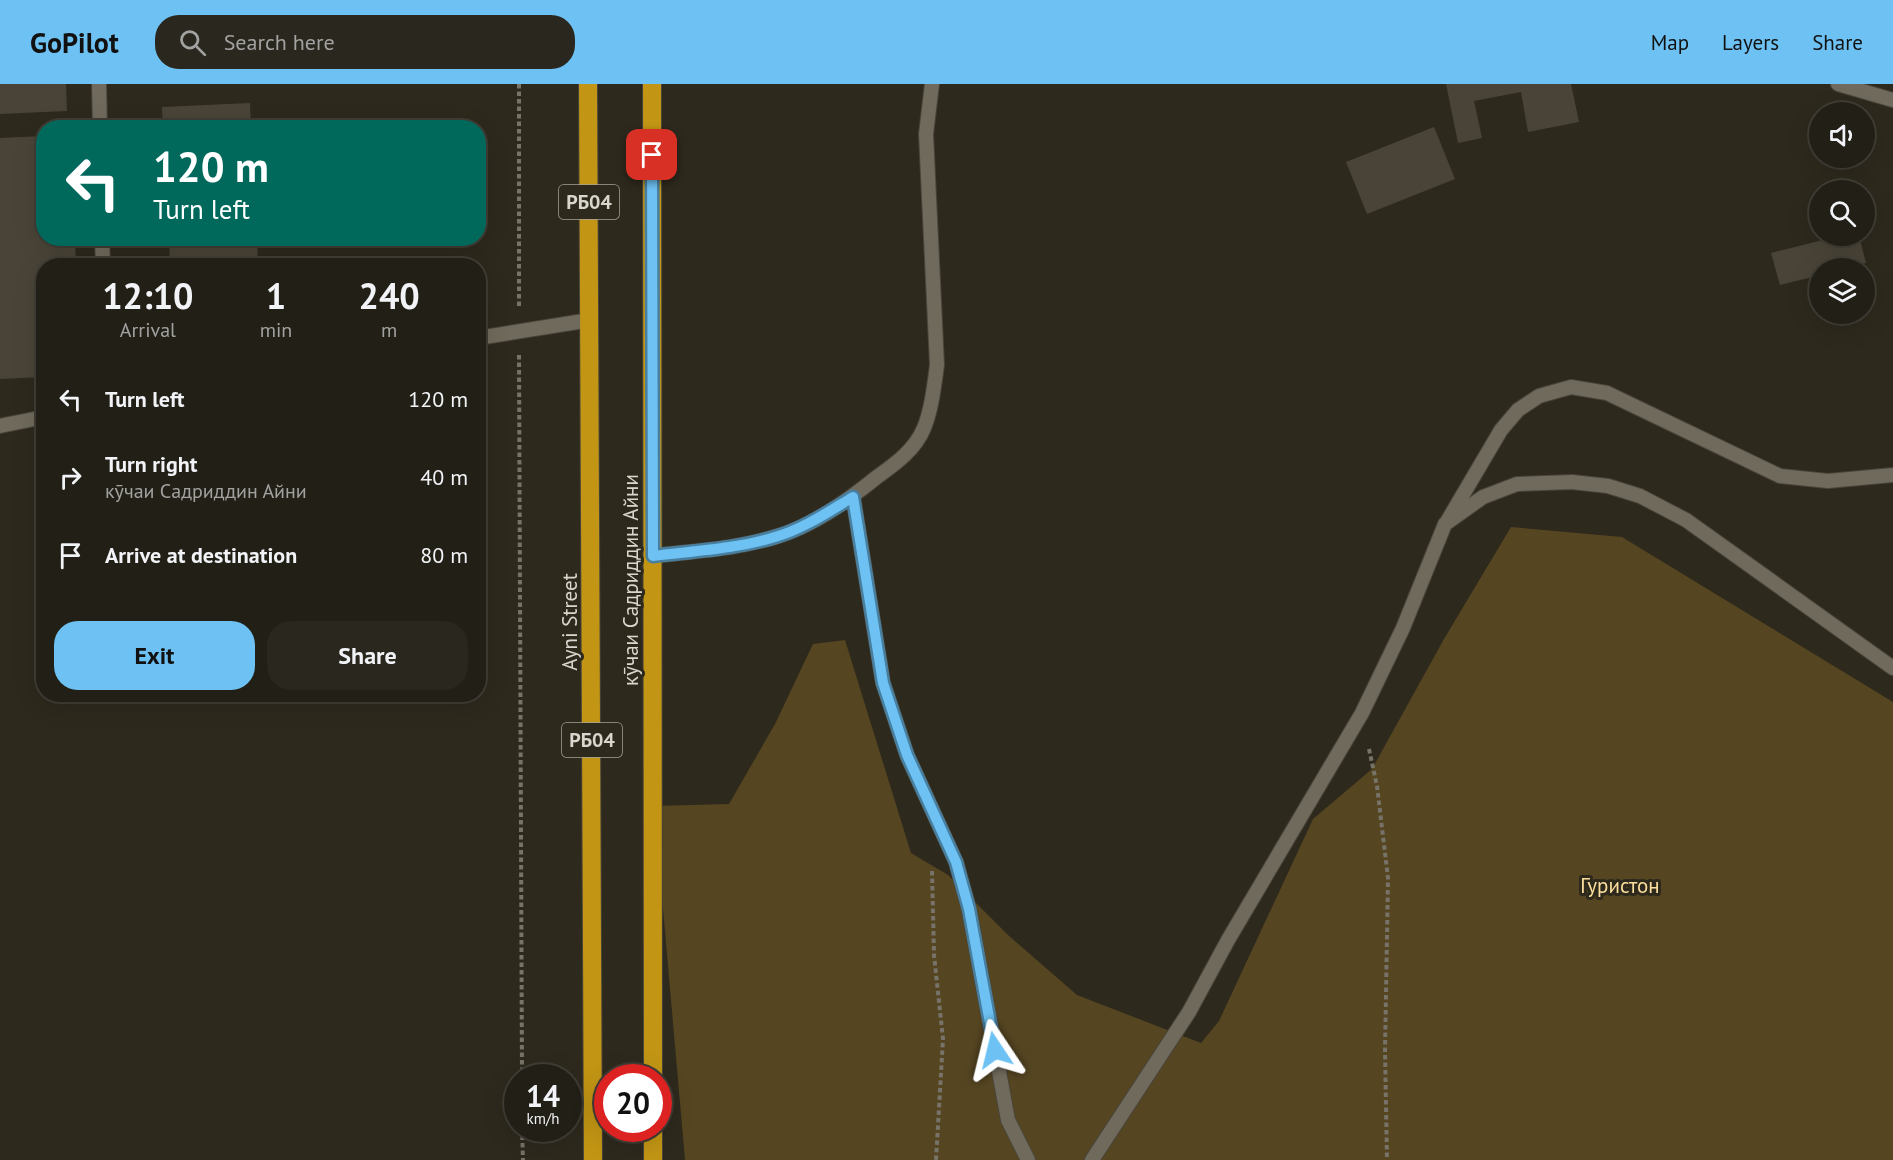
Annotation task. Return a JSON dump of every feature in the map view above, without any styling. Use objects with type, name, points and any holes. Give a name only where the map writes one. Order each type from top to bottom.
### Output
[{"type":"highway","name":"Ayni Street","points":[[588,84],[593,1160]]},
{"type":"highway","name":"кӯчаи Садриддин Айни","points":[[652,84],[652,1064]]},
{"type":"highway","points":[[653,1142],[653,1160]]},
{"type":"lane","points":[[99,84],[100,120]]},
{"type":"lane","points":[[653,556],[744,545],[777,537],[809,524],[853,497],[905,456],[923,429],[933,397],[937,365],[926,134],[932,84]]},
{"type":"lane","points":[[1838,84],[1893,100]]},
{"type":"lane","points":[[486,337],[590,320]]},
{"type":"lane","points":[[1092,1160],[1189,1012],[1228,940],[1362,713],[1403,628],[1445,524],[1501,430],[1518,410],[1539,396],[1571,387],[1607,393],[1780,476],[1828,481],[1893,475]]},
{"type":"lane","points":[[0,426],[36,419]]},
{"type":"lane","points":[[1445,524],[1483,497],[1517,484],[1572,482],[1608,486],[1640,496],[1686,520],[1893,668]]},
{"type":"lane","points":[[853,497],[883,683],[907,755],[956,862],[969,909],[1008,1120],[1028,1160]]},
{"type":"path","points":[[519,84],[522,1064]]},
{"type":"path","points":[[1362,713],[1377,786],[1388,878],[1385,993],[1387,1160]]},
{"type":"path","points":[[932,866],[934,955],[943,1039],[936,1160]]},
{"type":"path","points":[[522,1142],[523,1160]]},
{"type":"green space","name":"Гуристон","points":[[1511,527],[1622,537],[1893,702],[1893,1160],[685,1160],[654,806],[729,804],[775,724],[813,644],[845,640],[911,853],[948,875],[1008,935],[1077,995],[1201,1043],[1219,1021],[1313,819],[1372,769],[1444,639]]},
{"type":"building","points":[[0,84],[66,84],[67,111],[0,114]]},
{"type":"building","points":[[1446,84],[1571,84],[1579,122],[1528,132],[1521,92],[1474,101],[1482,138],[1458,143]]},
{"type":"building","points":[[250,103],[251,120],[163,120],[162,107]]},
{"type":"building","points":[[1434,127],[1455,179],[1367,214],[1346,162]]},
{"type":"building","points":[[36,136],[36,246],[75,246],[76,258],[36,258],[36,377],[0,379],[0,138]]},
{"type":"building","points":[[1809,244],[1809,246],[1862,246],[1865,258],[1809,258],[1809,278],[1780,285],[1771,253]]},
{"type":"building","points":[[169,246],[257,246],[258,258],[170,258]]},
{"type":"route","points":[[652,155],[653,556],[744,545],[777,537],[809,524],[853,497],[883,683],[907,755],[956,862],[969,909],[995,1050]]}]
